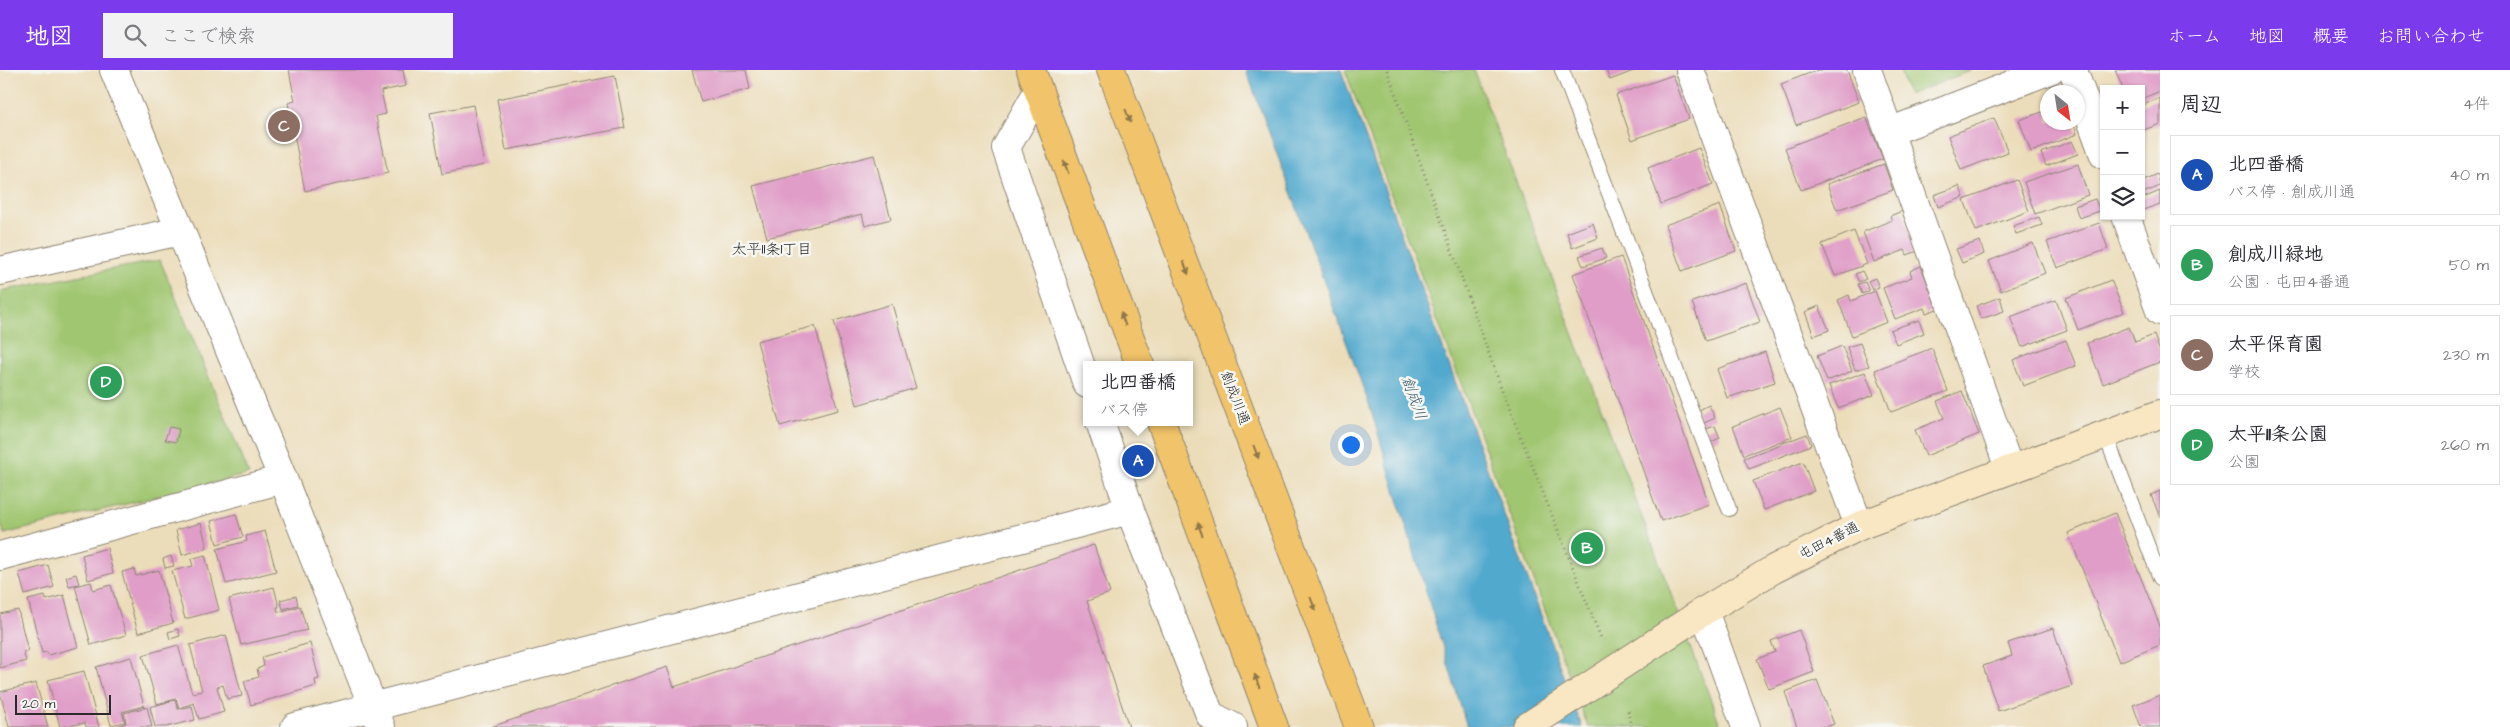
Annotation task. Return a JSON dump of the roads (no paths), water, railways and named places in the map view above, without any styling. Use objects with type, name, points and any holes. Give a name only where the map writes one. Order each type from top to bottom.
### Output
[{"type":"highway","name":"創成川通","points":[[1111,70],[1360,727]]},
{"type":"highway","points":[[1035,80],[1139,361]]},
{"type":"highway","points":[[1162,426],[1274,727]]},
{"type":"street","points":[[114,70],[283,479],[377,717]]},
{"type":"street","points":[[1690,70],[1859,526]]},
{"type":"street","points":[[1867,70],[2009,468]]},
{"type":"street","points":[[1889,132],[2050,70]]},
{"type":"street","points":[[2073,70],[2100,144]]},
{"type":"street","points":[[1035,80],[1006,148],[1083,372]]},
{"type":"street","points":[[2127,220],[2160,312]]},
{"type":"street","points":[[0,271],[180,231]]},
{"type":"street","name":"屯田4番通","points":[[1527,727],[1704,610],[1774,569],[1859,526],[2009,468],[2160,414]]},
{"type":"street","points":[[1101,426],[1130,510],[1210,715],[1233,727]]},
{"type":"street","points":[[0,556],[283,479]]},
{"type":"street","points":[[295,727],[377,717],[1130,510]]},
{"type":"street","points":[[1704,610],[1746,727]]},
{"type":"lane","points":[[1562,70],[1729,509]]},
{"type":"lane","points":[[2105,434],[2160,578]]},
{"type":"water","name":"創成川","points":[[1246,70],[1341,70],[1582,727],[1467,727],[1369,404]]},
{"type":"place","name":"太平保育園","points":[[284,126]]},
{"type":"place","name":"太平11条公園","points":[[106,382]]},
{"type":"place","name":"北四番橋","points":[[1138,461]]},
{"type":"place","name":"創成川緑地","points":[[1587,548]]},
{"type":"district","name":"太平11条1丁目","points":[[772,249]]}]
